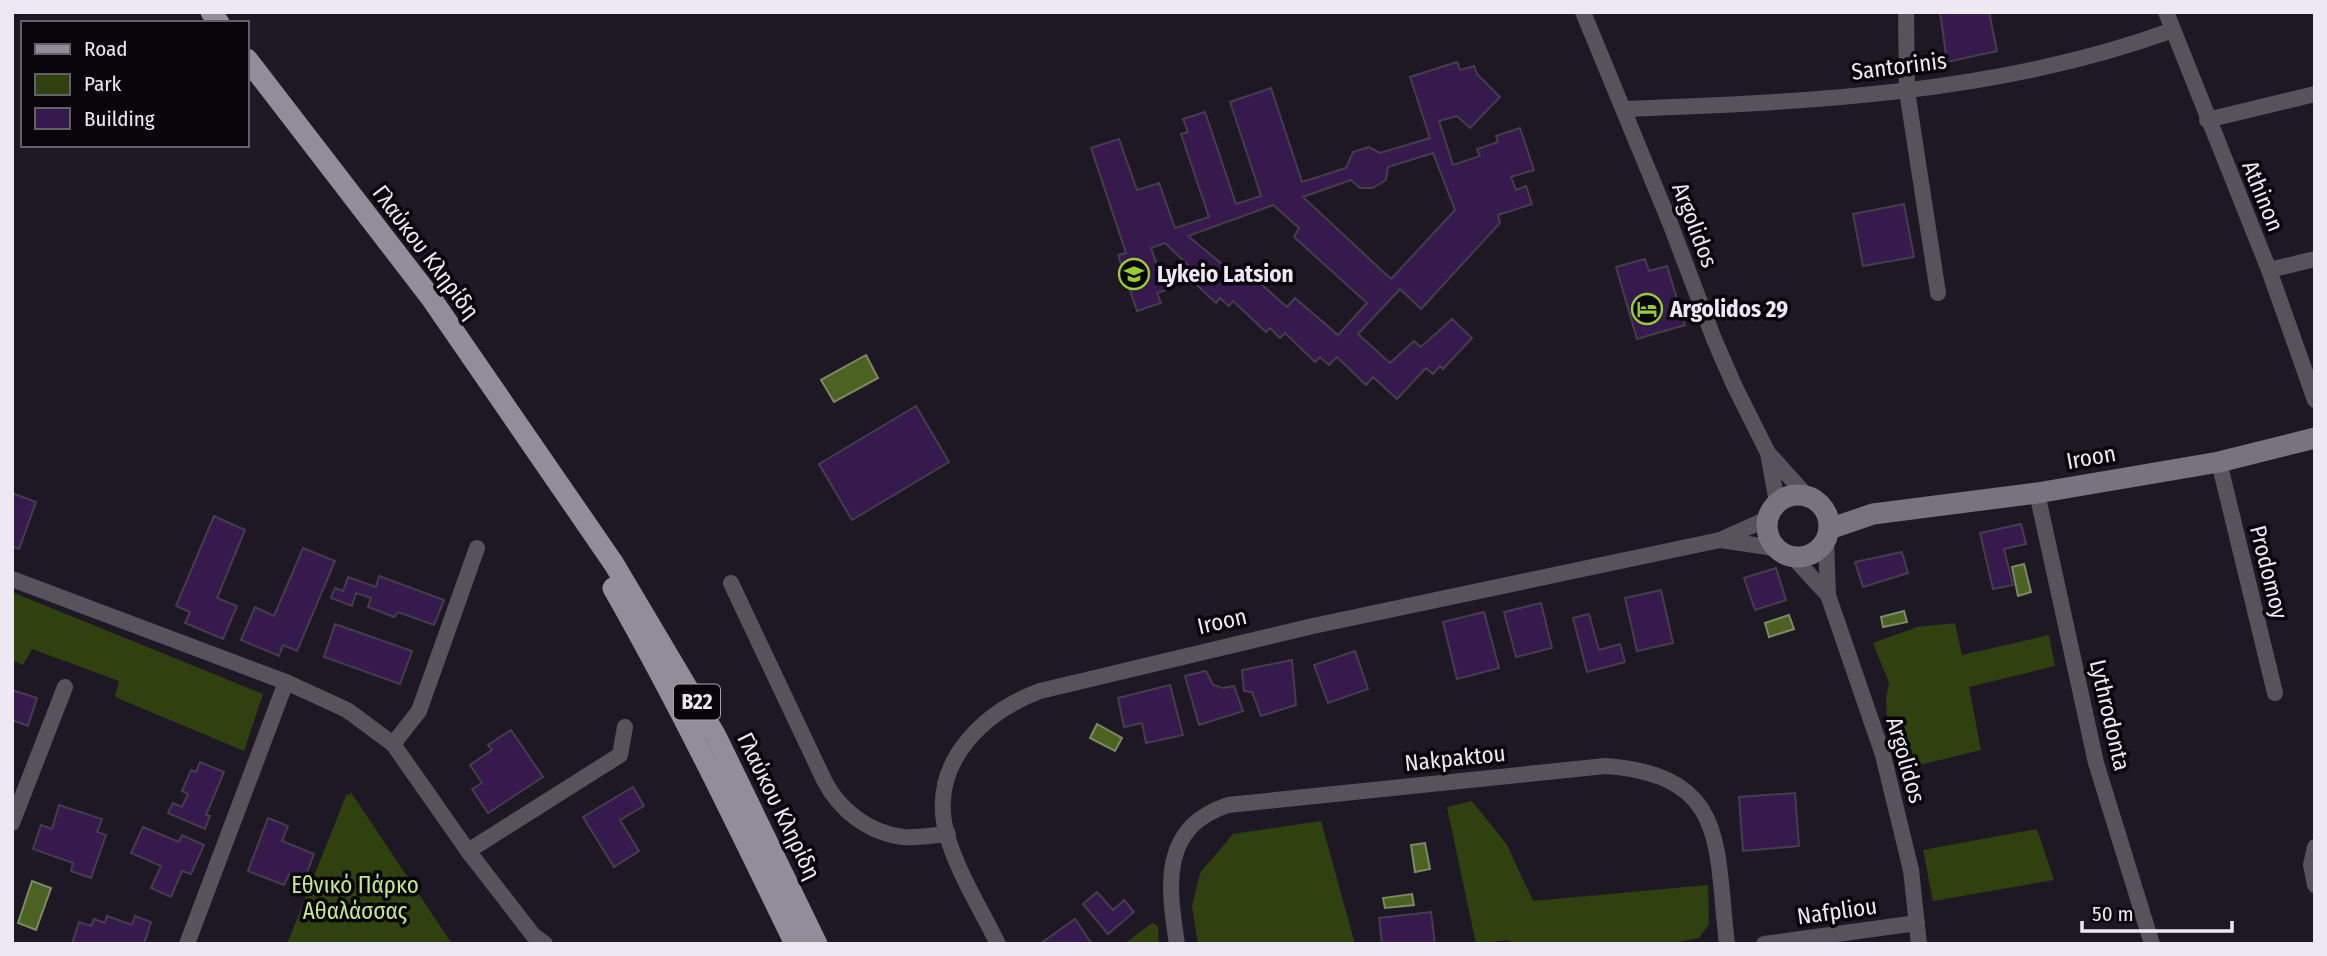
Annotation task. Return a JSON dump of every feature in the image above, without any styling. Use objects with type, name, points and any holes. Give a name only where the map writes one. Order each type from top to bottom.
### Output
[{"type":"main road","name":"Γλαύκου Κληρίδη","points":[[248,60],[431,298],[614,564],[716,736],[805,942]]},
{"type":"street","name":"Argolidos","points":[[1583,12],[1674,231],[1734,385],[1768,453],[1822,518],[1828,595],[1883,755],[1911,870],[1919,944]]},
{"type":"street","points":[[1906,12],[1907,91],[1938,293]]},
{"type":"street","name":"Athinon","points":[[2166,12],[2269,270],[2315,400]]},
{"type":"street","name":"Santorinis","points":[[1624,109],[1907,91],[2078,60],[2173,30]]},
{"type":"street","points":[[2207,120],[2315,94]]},
{"type":"street","points":[[2269,270],[2315,259]]},
{"type":"street","name":"Iroon","points":[[1822,518],[2037,493],[2219,463],[2315,438]]},
{"type":"street","name":"Argolidos","points":[[1768,453],[1772,510]]},
{"type":"street","name":"Prodomoy","points":[[2219,463],[2275,693]]},
{"type":"street","name":"Lythrodonta","points":[[2037,493],[2096,763],[2152,944]]},
{"type":"street","points":[[1797,494],[1822,518],[1821,548],[1803,557],[1784,552],[1769,539],[1772,510],[1786,496],[1797,494]]},
{"type":"street","name":"Iroon","points":[[998,944],[965,877],[944,822],[944,796],[950,769],[972,734],[995,713],[1031,694],[1313,626],[1720,540],[1772,510]]},
{"type":"street","name":"Iroon","points":[[1720,540],[1784,552]]},
{"type":"street","points":[[393,744],[419,711],[477,548]]},
{"type":"street","name":"Argolidos","points":[[1784,552],[1828,595]]},
{"type":"street","points":[[12,579],[286,682],[347,710],[393,744],[468,851],[533,935],[545,944]]},
{"type":"street","points":[[731,583],[835,799],[865,824],[888,834],[911,837],[948,834]]},
{"type":"street","points":[[187,944],[286,682]]},
{"type":"street","points":[[12,823],[65,687]]},
{"type":"street","points":[[468,851],[620,755],[625,727]]},
{"type":"street","name":"Nakpaktou","points":[[1177,944],[1170,883],[1176,851],[1192,824],[1217,808],[1242,803],[1605,766],[1632,769],[1662,777],[1682,788],[1697,802],[1707,818],[1714,841],[1727,944]]},
{"type":"street","points":[[2315,847],[2311,865],[2315,885]]},
{"type":"street","name":"Nafpliou","points":[[1763,944],[1917,923]]},
{"type":"green space","points":[[12,592],[263,694],[244,751],[115,697],[119,681],[32,649],[23,665],[12,660]]},
{"type":"green space","points":[[1955,623],[1962,655],[2049,635],[2055,666],[1969,687],[1981,750],[1907,768],[1887,716],[1889,683],[1873,643],[1917,627]]},
{"type":"green space","name":"Εθνικό Πάρκο Αθαλάσσας","points":[[351,792],[452,944],[287,944],[347,793],[349,796]]},
{"type":"green space","points":[[1472,801],[1507,845],[1533,901],[1708,885],[1709,924],[1699,938],[1669,944],[1516,944],[1508,940],[1476,944],[1447,807]]},
{"type":"green space","points":[[1321,821],[1355,944],[1198,944],[1192,906],[1200,873],[1233,834]]},
{"type":"green space","points":[[2037,829],[2054,880],[1933,901],[1923,850]]},
{"type":"green space","points":[[1152,923],[1158,926],[1159,944],[1124,944]]},
{"type":"shaded area","points":[[866,355],[878,378],[834,402],[821,380]]},
{"type":"shaded area","points":[[2024,564],[2031,592],[2018,596],[2012,567]]},
{"type":"shaded area","points":[[1904,611],[1907,622],[1883,627],[1881,617]]},
{"type":"shaded area","points":[[1789,615],[1794,629],[1769,637],[1765,623]]},
{"type":"shaded area","points":[[1097,724],[1122,738],[1115,751],[1090,738]]},
{"type":"shaded area","points":[[1425,843],[1430,869],[1415,872],[1411,845]]},
{"type":"shaded area","points":[[32,881],[51,888],[36,930],[18,923]]},
{"type":"shaded area","points":[[1412,894],[1414,905],[1385,908],[1383,898]]},
{"type":"building","points":[[1940,12],[1989,12],[1997,51],[1947,62]]},
{"type":"building","points":[[1457,62],[1460,70],[1474,66],[1477,74],[1500,97],[1470,128],[1457,116],[1439,121],[1453,165],[1480,156],[1477,149],[1498,142],[1496,136],[1520,128],[1534,170],[1511,177],[1516,190],[1526,186],[1532,204],[1498,215],[1500,223],[1421,309],[1400,289],[1358,334],[1390,363],[1414,341],[1421,347],[1452,319],[1472,338],[1443,369],[1440,366],[1433,374],[1426,368],[1397,399],[1373,377],[1366,385],[1337,357],[1329,365],[1320,357],[1315,362],[1285,333],[1280,338],[1270,328],[1266,332],[1233,301],[1229,306],[1220,298],[1216,303],[1185,274],[1191,268],[1165,243],[1151,248],[1166,290],[1157,293],[1161,303],[1137,311],[1118,255],[1126,253],[1091,148],[1119,139],[1137,190],[1159,183],[1175,228],[1209,217],[1181,134],[1188,132],[1183,119],[1205,112],[1236,204],[1261,196],[1230,102],[1271,88],[1302,182],[1346,168],[1353,152],[1369,147],[1380,153],[1430,138],[1410,77]],"holes":[[[1433,153],[1455,210],[1391,279],[1303,197],[1351,180],[1360,188],[1373,188],[1386,180],[1388,167]],[[1273,205],[1299,228],[1294,237],[1367,303],[1338,335],[1295,298],[1287,307],[1245,270],[1239,278],[1188,236]]]},
{"type":"building","points":[[1904,204],[1914,257],[1863,266],[1853,214]]},
{"type":"building","points":[[1645,259],[1649,271],[1667,266],[1685,325],[1637,339],[1616,267]]},
{"type":"building","points":[[916,406],[949,462],[852,520],[819,464]]},
{"type":"building","points":[[12,493],[36,502],[19,549],[12,546]]},
{"type":"building","points":[[214,516],[245,530],[217,598],[237,606],[223,639],[185,623],[190,612],[176,606]]},
{"type":"building","points":[[2021,524],[2026,544],[2004,549],[2013,585],[1993,589],[1980,533]]},
{"type":"building","points":[[303,548],[335,561],[297,651],[283,645],[279,656],[241,640],[255,607],[274,616]]},
{"type":"building","points":[[1902,552],[1908,573],[1863,587],[1855,562]]},
{"type":"building","points":[[1776,568],[1786,600],[1755,610],[1744,578]]},
{"type":"building","points":[[379,576],[444,600],[434,625],[398,612],[394,617],[368,607],[371,598],[356,593],[352,606],[331,598],[335,588],[343,591],[348,577],[376,587]]},
{"type":"building","points":[[1661,590],[1673,643],[1637,651],[1625,598]]},
{"type":"building","points":[[1541,603],[1552,648],[1516,657],[1504,612]]},
{"type":"building","points":[[1484,612],[1499,668],[1457,679],[1443,622]]},
{"type":"building","points":[[1589,614],[1599,650],[1620,644],[1625,662],[1587,672],[1573,618]]},
{"type":"building","points":[[335,624],[412,651],[400,684],[324,657]]},
{"type":"building","points":[[1355,651],[1368,689],[1328,703],[1314,665]]},
{"type":"building","points":[[1292,660],[1296,705],[1261,716],[1252,692],[1244,691],[1242,670]]},
{"type":"building","points":[[1206,671],[1213,685],[1223,688],[1234,686],[1243,711],[1199,725],[1185,676]]},
{"type":"building","points":[[1170,685],[1183,735],[1146,743],[1142,723],[1124,727],[1118,698]]},
{"type":"building","points":[[12,690],[37,698],[28,726],[12,720]]},
{"type":"building","points":[[511,730],[543,777],[488,813],[472,789],[482,783],[470,765],[492,750],[488,745]]},
{"type":"building","points":[[200,762],[224,772],[206,815],[210,816],[205,829],[168,813],[173,803],[182,807],[188,794],[182,791],[191,770],[196,772]]},
{"type":"building","points":[[633,787],[644,806],[620,820],[639,851],[614,867],[583,817]]},
{"type":"building","points":[[1795,793],[1799,846],[1743,851],[1739,797]]},
{"type":"building","points":[[59,805],[102,819],[97,832],[106,835],[91,878],[71,871],[73,863],[33,849],[41,825],[52,829]]},
{"type":"building","points":[[268,818],[288,826],[282,841],[314,854],[304,880],[289,874],[284,885],[248,871]]},
{"type":"building","points":[[143,827],[179,842],[182,835],[204,845],[191,874],[182,871],[171,897],[151,888],[161,866],[131,853]]},
{"type":"building","points":[[1097,892],[1113,910],[1124,900],[1134,912],[1108,934],[1083,904]]},
{"type":"building","points":[[1431,912],[1435,944],[1382,944],[1379,918]]},
{"type":"building","points":[[107,916],[132,925],[135,916],[151,922],[144,944],[72,944],[79,922],[91,926],[94,919],[105,923]]},
{"type":"building","points":[[1075,919],[1092,944],[1040,944]]},
{"type":"place","name":"Lykeio Latsion","points":[[1134,274]]},
{"type":"place","name":"Argolidos 29","points":[[1647,309]]}]
